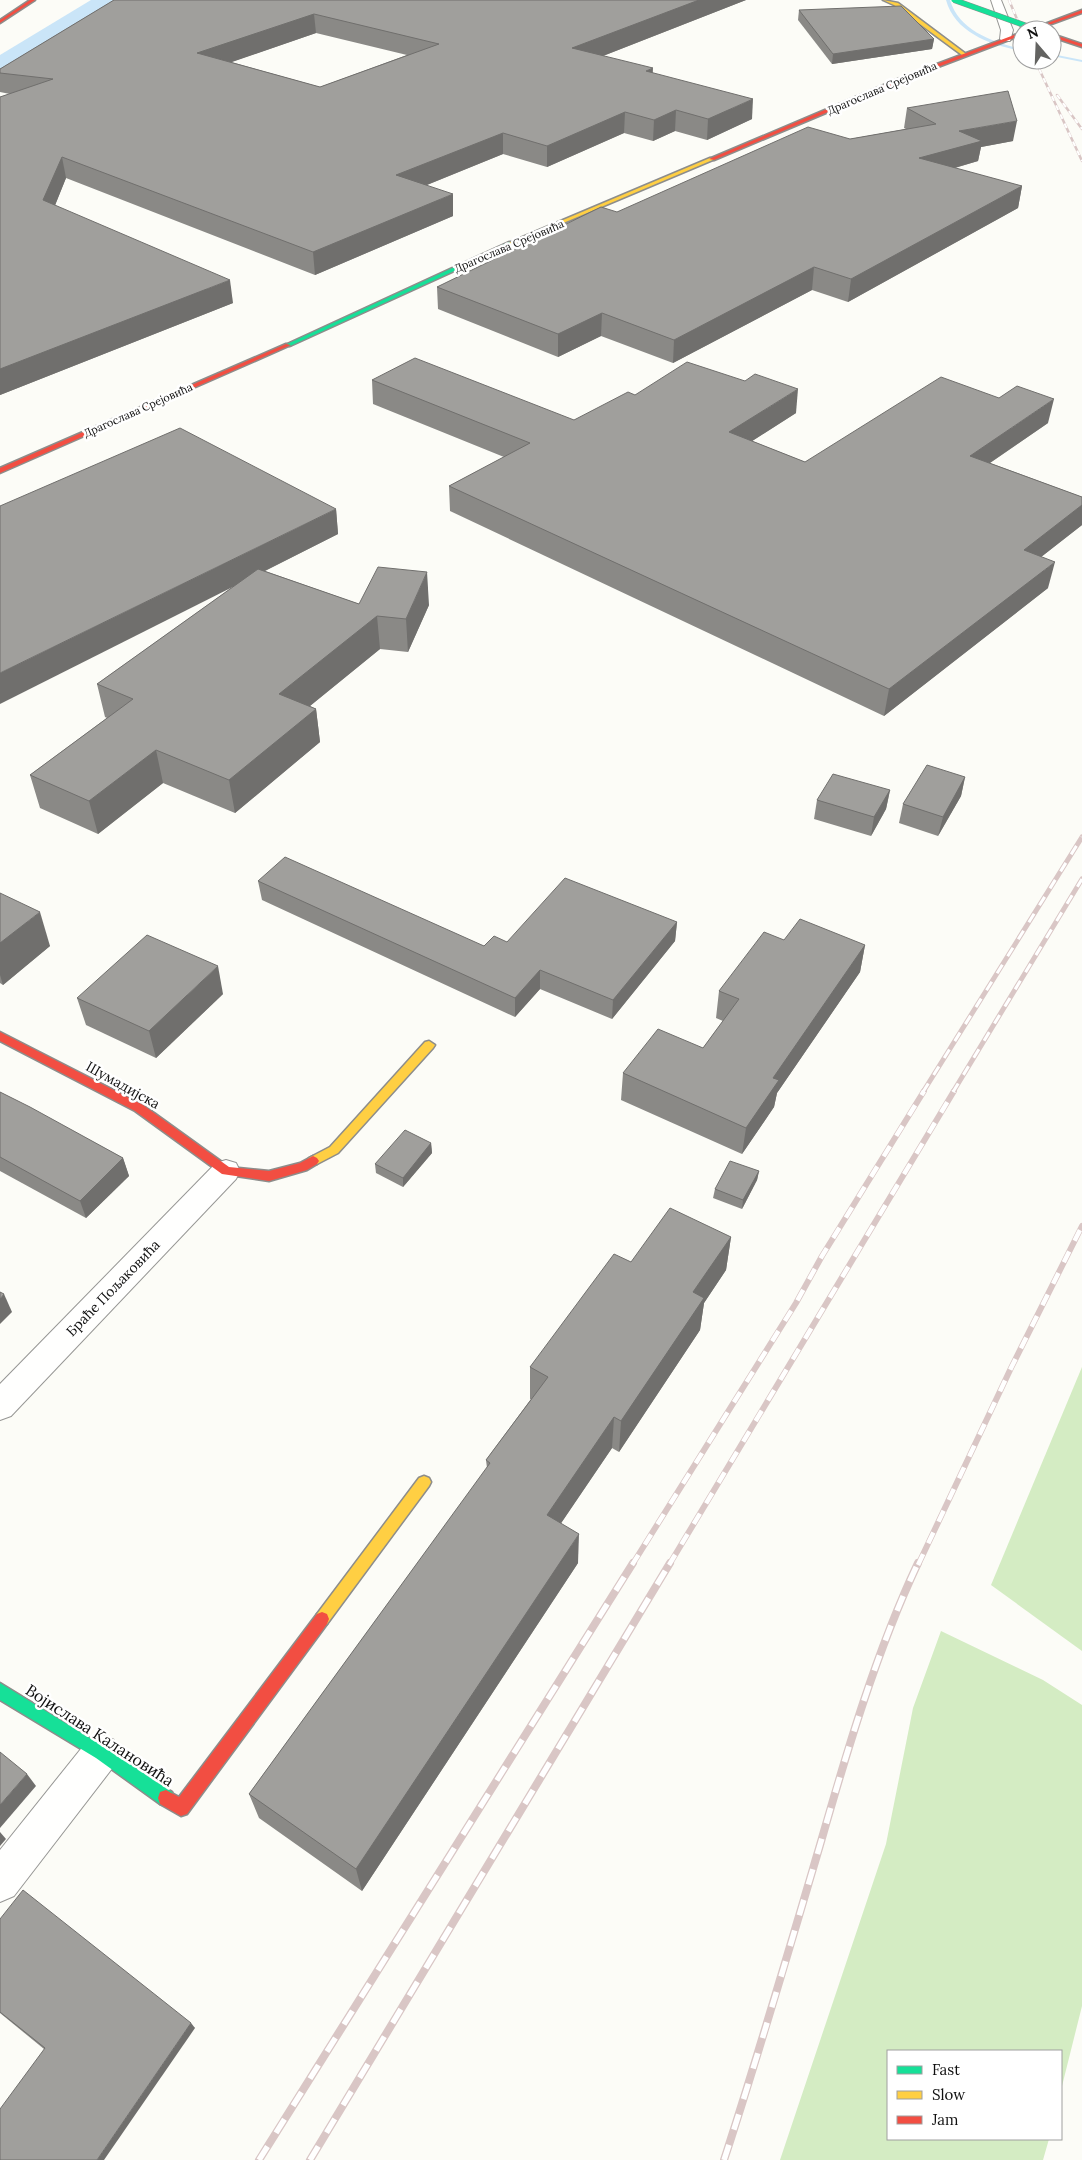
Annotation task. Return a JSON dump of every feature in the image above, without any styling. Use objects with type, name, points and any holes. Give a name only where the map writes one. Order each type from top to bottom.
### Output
[{"type":"street","points":[[0,22],[33,0]]},
{"type":"street","points":[[885,0],[896,4],[964,54]]},
{"type":"street","points":[[954,0],[1012,23]]},
{"type":"street","points":[[996,0],[1007,30],[1004,40]]},
{"type":"street","name":"Драгослава Срејовића","points":[[1059,20],[1082,11]]},
{"type":"street","points":[[1062,25],[1068,28]]},
{"type":"street","name":"Драгослава Срејовића","points":[[0,471],[316,333],[491,252],[964,54],[1012,37]]},
{"type":"street","points":[[1062,39],[1082,46]]},
{"type":"street","name":"Шумадијска","points":[[0,1036],[139,1108],[226,1171]]},
{"type":"street","points":[[226,1171],[269,1176],[303,1167],[334,1150],[430,1045]]},
{"type":"street","name":"Браће Пољаковића","points":[[0,1406],[226,1171]]},
{"type":"street","name":"Војислава Калановића","points":[[0,1691],[102,1753],[181,1808],[424,1482]]},
{"type":"street","points":[[0,1882],[102,1753]]},
{"type":"green space","points":[[1082,1367],[1082,1651],[991,1585]]},
{"type":"green space","points":[[941,1631],[1043,1680],[1082,1705],[1082,2006],[1062,2086],[1062,2050],[887,2050],[887,2140],[1049,2140],[1043,2160],[780,2160],[886,1844],[913,1708]]},
{"type":"water","points":[[91,0],[131,0],[0,83],[0,55]]},
{"type":"building","points":[[114,0],[699,0],[572,48],[653,68],[646,71],[753,99],[708,119],[676,110],[654,120],[625,112],[547,146],[503,133],[396,175],[453,194],[313,252],[62,157],[43,200],[230,280],[0,369],[0,97],[53,79],[0,73],[0,69]],"holes":[[[314,14],[439,44],[320,87],[197,53]]]},
{"type":"building","points":[[901,6],[934,39],[833,54],[799,10]]},
{"type":"building","points":[[1008,91],[1017,121],[959,131],[982,141],[919,158],[1022,186],[851,279],[814,267],[674,340],[602,313],[558,334],[437,287],[601,207],[617,212],[808,127],[850,139],[936,124],[907,108]]},
{"type":"building","points":[[415,358],[574,420],[628,392],[635,395],[687,362],[745,381],[755,374],[798,389],[729,432],[805,462],[941,377],[999,398],[1017,386],[1054,399],[970,456],[1082,497],[1082,505],[1024,550],[1055,562],[889,689],[449,486],[530,443],[372,380]]},
{"type":"building","points":[[180,428],[336,509],[0,673],[0,506]]},
{"type":"building","points":[[378,567],[427,572],[406,619],[377,616],[279,694],[316,709],[229,780],[156,750],[89,801],[30,775],[133,699],[97,684],[258,569],[359,604]]},
{"type":"building","points":[[927,765],[965,777],[943,817],[903,804]]},
{"type":"building","points":[[833,774],[890,790],[874,817],[817,800]]},
{"type":"building","points":[[285,857],[484,946],[494,936],[507,942],[565,878],[677,922],[613,1000],[540,970],[515,998],[258,881]]},
{"type":"building","points":[[0,893],[40,912],[0,943]]},
{"type":"building","points":[[800,919],[865,945],[773,1078],[779,1080],[746,1128],[623,1073],[658,1029],[703,1048],[739,999],[719,991],[764,932],[784,940]]},
{"type":"building","points":[[147,935],[218,966],[149,1031],[77,998]]},
{"type":"building","points":[[0,1092],[123,1158],[80,1201],[0,1157]]},
{"type":"building","points":[[405,1130],[431,1143],[403,1178],[375,1164]]},
{"type":"building","points":[[730,1161],[759,1171],[743,1200],[715,1189]]},
{"type":"building","points":[[670,1208],[731,1237],[693,1292],[704,1298],[621,1421],[614,1417],[547,1515],[579,1534],[356,1869],[249,1794],[490,1463],[486,1460],[548,1377],[530,1367],[614,1254],[631,1262]]},
{"type":"building","points":[[0,1752],[27,1774],[0,1805]]},
{"type":"building","points":[[23,1890],[191,2023],[97,2160],[0,2160],[0,2109],[45,2048],[0,2012],[0,1919]]},
{"type":"waterway","points":[[948,0],[951,10],[966,28],[989,40],[1012,48]]},
{"type":"waterway","points":[[1062,57],[1082,61]]},
{"type":"railway","points":[[1009,0],[1017,20]]},
{"type":"railway","points":[[1040,70],[1082,161]]},
{"type":"railway","points":[[1057,95],[1082,129]]},
{"type":"railway","points":[[923,1092],[1082,837]]},
{"type":"railway","points":[[953,1092],[1082,879]]},
{"type":"railway","points":[[632,1565],[796,1303],[822,1256],[924,1091]]},
{"type":"railway","points":[[669,1565],[954,1091]]},
{"type":"railway","points":[[918,1565],[1011,1368],[1082,1226]]},
{"type":"railway","points":[[259,2160],[633,1563]]},
{"type":"railway","points":[[310,2160],[670,1563]]},
{"type":"railway","points":[[724,2160],[863,1702],[889,1631],[918,1563]]},
{"type":"traffic: fast","points":[[954,0],[1012,21]]},
{"type":"traffic: fast","points":[[288,345],[509,244]]},
{"type":"traffic: fast","points":[[0,1691],[101,1753],[166,1798]]},
{"type":"traffic: slow","points":[[885,0],[896,4],[964,54]]},
{"type":"traffic: slow","points":[[509,244],[712,159]]},
{"type":"traffic: slow","points":[[313,1161],[334,1150],[429,1045]]},
{"type":"traffic: slow","points":[[322,1619],[424,1482]]},
{"type":"traffic: jam","points":[[0,22],[33,0]]},
{"type":"traffic: jam","points":[[1058,20],[1082,11]]},
{"type":"traffic: jam","points":[[712,159],[907,77],[1012,37]]},
{"type":"traffic: jam","points":[[1062,39],[1082,46]]},
{"type":"traffic: jam","points":[[0,471],[288,345]]},
{"type":"traffic: jam","points":[[0,1036],[139,1108],[226,1171],[269,1176],[303,1167],[313,1161]]},
{"type":"traffic: jam","points":[[166,1798],[181,1808],[322,1619]]}]
